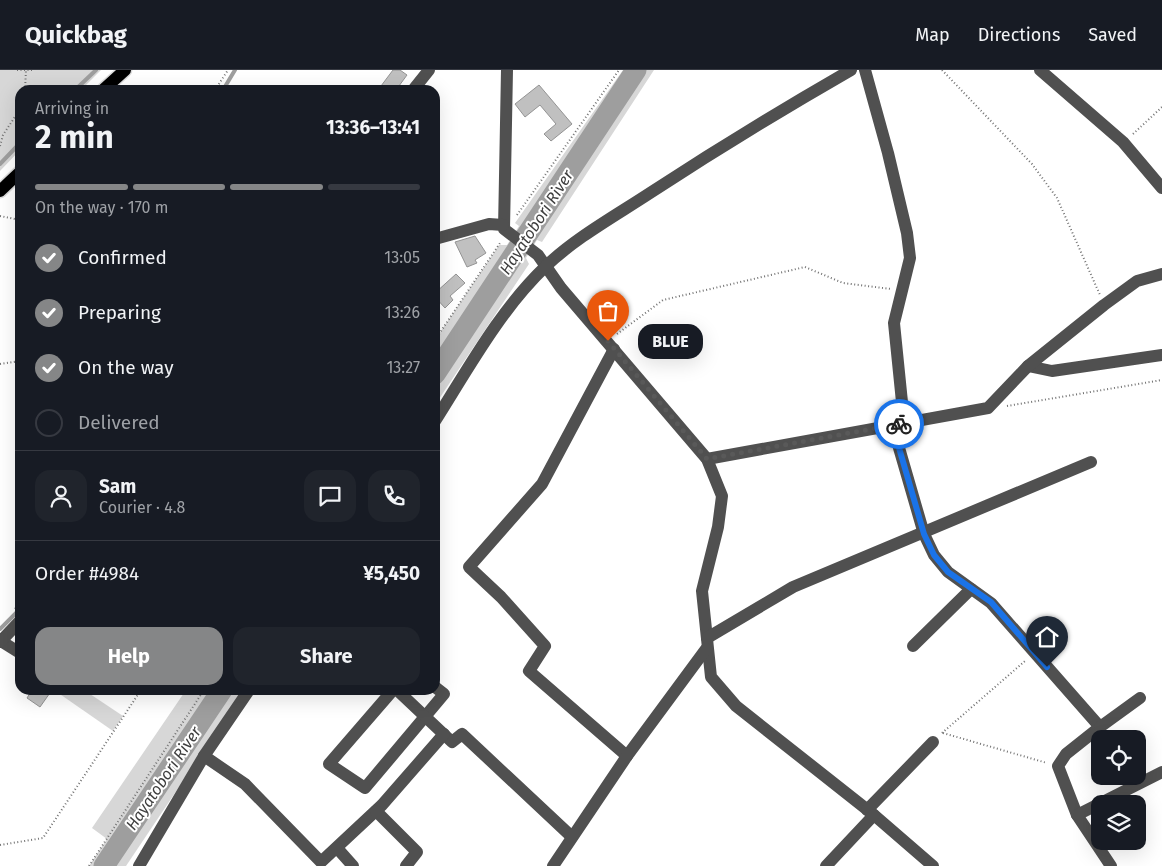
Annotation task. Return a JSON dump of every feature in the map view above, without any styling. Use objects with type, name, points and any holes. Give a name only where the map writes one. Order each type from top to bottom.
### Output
[{"type":"main road","points":[[109,85],[125,70]]},
{"type":"main road","points":[[0,191],[15,177]]},
{"type":"street","points":[[417,85],[429,70]]},
{"type":"street","points":[[507,70],[507,230]]},
{"type":"street","points":[[440,413],[488,339],[545,266],[593,230],[798,100],[851,70]]},
{"type":"street","points":[[865,70],[888,153],[910,258],[894,323],[903,412],[895,434],[924,534],[934,555],[948,572],[991,602],[1100,727]]},
{"type":"street","points":[[1040,70],[1123,142],[1162,188]]},
{"type":"street","points":[[440,239],[489,224],[507,230],[535,252],[561,288],[707,459],[722,496],[718,527],[702,592],[711,677],[736,706],[933,866]]},
{"type":"street","points":[[707,459],[988,408],[1028,366],[1104,305],[1137,281],[1162,274]]},
{"type":"street","points":[[611,345],[542,484],[469,567],[501,597],[545,646],[529,671],[627,756]]},
{"type":"street","points":[[1028,366],[1052,371],[1162,355]]},
{"type":"street","points":[[553,866],[706,644],[793,587],[924,534],[1091,462]]},
{"type":"street","points":[[913,646],[972,589]]},
{"type":"street","points":[[15,626],[1,641],[15,650]]},
{"type":"street","points":[[389,695],[329,764],[365,788],[444,694],[440,691]]},
{"type":"street","points":[[144,864],[204,756],[246,695]]},
{"type":"street","points":[[402,695],[452,742],[462,734],[572,837]]},
{"type":"street","points":[[1111,866],[1077,815],[1058,766],[1066,754],[1140,698]]},
{"type":"street","points":[[204,756],[246,784],[322,862],[376,811],[444,734]]},
{"type":"street","points":[[826,866],[870,813],[938,737]]},
{"type":"street","points":[[1077,815],[1162,772]]},
{"type":"street","points":[[376,811],[417,852],[406,866]]},
{"type":"street","points":[[337,848],[353,866]]},
{"type":"path","points":[[16,70],[33,70]]},
{"type":"path","points":[[25,85],[26,70]]},
{"type":"path","points":[[218,85],[228,70]]},
{"type":"path","points":[[440,333],[499,245],[507,230],[619,70]]},
{"type":"path","points":[[942,70],[1032,164],[1057,198],[1104,305]]},
{"type":"path","points":[[1123,142],[1162,107]]},
{"type":"path","points":[[0,146],[2,135],[15,116]]},
{"type":"path","points":[[0,216],[15,219]]},
{"type":"path","points":[[611,345],[663,300],[805,267],[842,283],[901,290]]},
{"type":"path","points":[[0,364],[15,362]]},
{"type":"path","points":[[988,408],[1162,380]]},
{"type":"path","points":[[938,737],[1035,653]]},
{"type":"path","points":[[0,845],[43,838],[138,695]]},
{"type":"path","points":[[89,866],[201,695]]},
{"type":"path","points":[[938,737],[1058,766]]},
{"type":"shaded area","points":[[0,70],[101,70],[86,85],[15,85],[15,155],[0,171]]},
{"type":"shaded area","points":[[623,70],[629,70],[512,249],[440,352],[440,333],[499,245],[507,245],[519,226],[515,223]]},
{"type":"shaded area","points":[[645,70],[654,70],[542,242],[537,240],[526,258],[529,264],[440,398],[440,379]]},
{"type":"shaded area","points":[[61,695],[92,695],[123,716],[113,731]]},
{"type":"shaded area","points":[[183,695],[212,695],[98,866],[89,866],[107,839],[92,828]]},
{"type":"shaded area","points":[[227,695],[241,695],[126,866],[115,866]]},
{"type":"building","points":[[393,70],[400,70],[407,75],[400,85],[382,85]]},
{"type":"building","points":[[539,85],[572,124],[551,141],[544,134],[556,124],[540,105],[525,117],[515,104]]},
{"type":"building","points":[[475,236],[486,253],[475,260],[477,263],[467,267],[455,242]]},
{"type":"building","points":[[456,274],[465,283],[450,296],[453,300],[445,308],[440,302],[440,288]]},
{"type":"building","points":[[29,695],[48,695],[40,707],[27,698]]},
{"type":"waterway","points":[[80,85],[96,70]]},
{"type":"waterway","points":[[226,85],[235,70]]},
{"type":"waterway","name":"Hayatobori River","points":[[440,366],[636,70]]},
{"type":"waterway","points":[[0,164],[15,148]]},
{"type":"waterway","points":[[0,629],[15,614]]},
{"type":"waterway","name":"Hayatobori River","points":[[104,866],[219,695]]},
{"type":"way so far","points":[[608,341],[707,459],[899,424]]},
{"type":"place","name":"BLUE","points":[[608,341]]},
{"type":"route","points":[[899,424],[895,434],[924,534],[934,555],[948,572],[991,602],[1047,667]]}]
